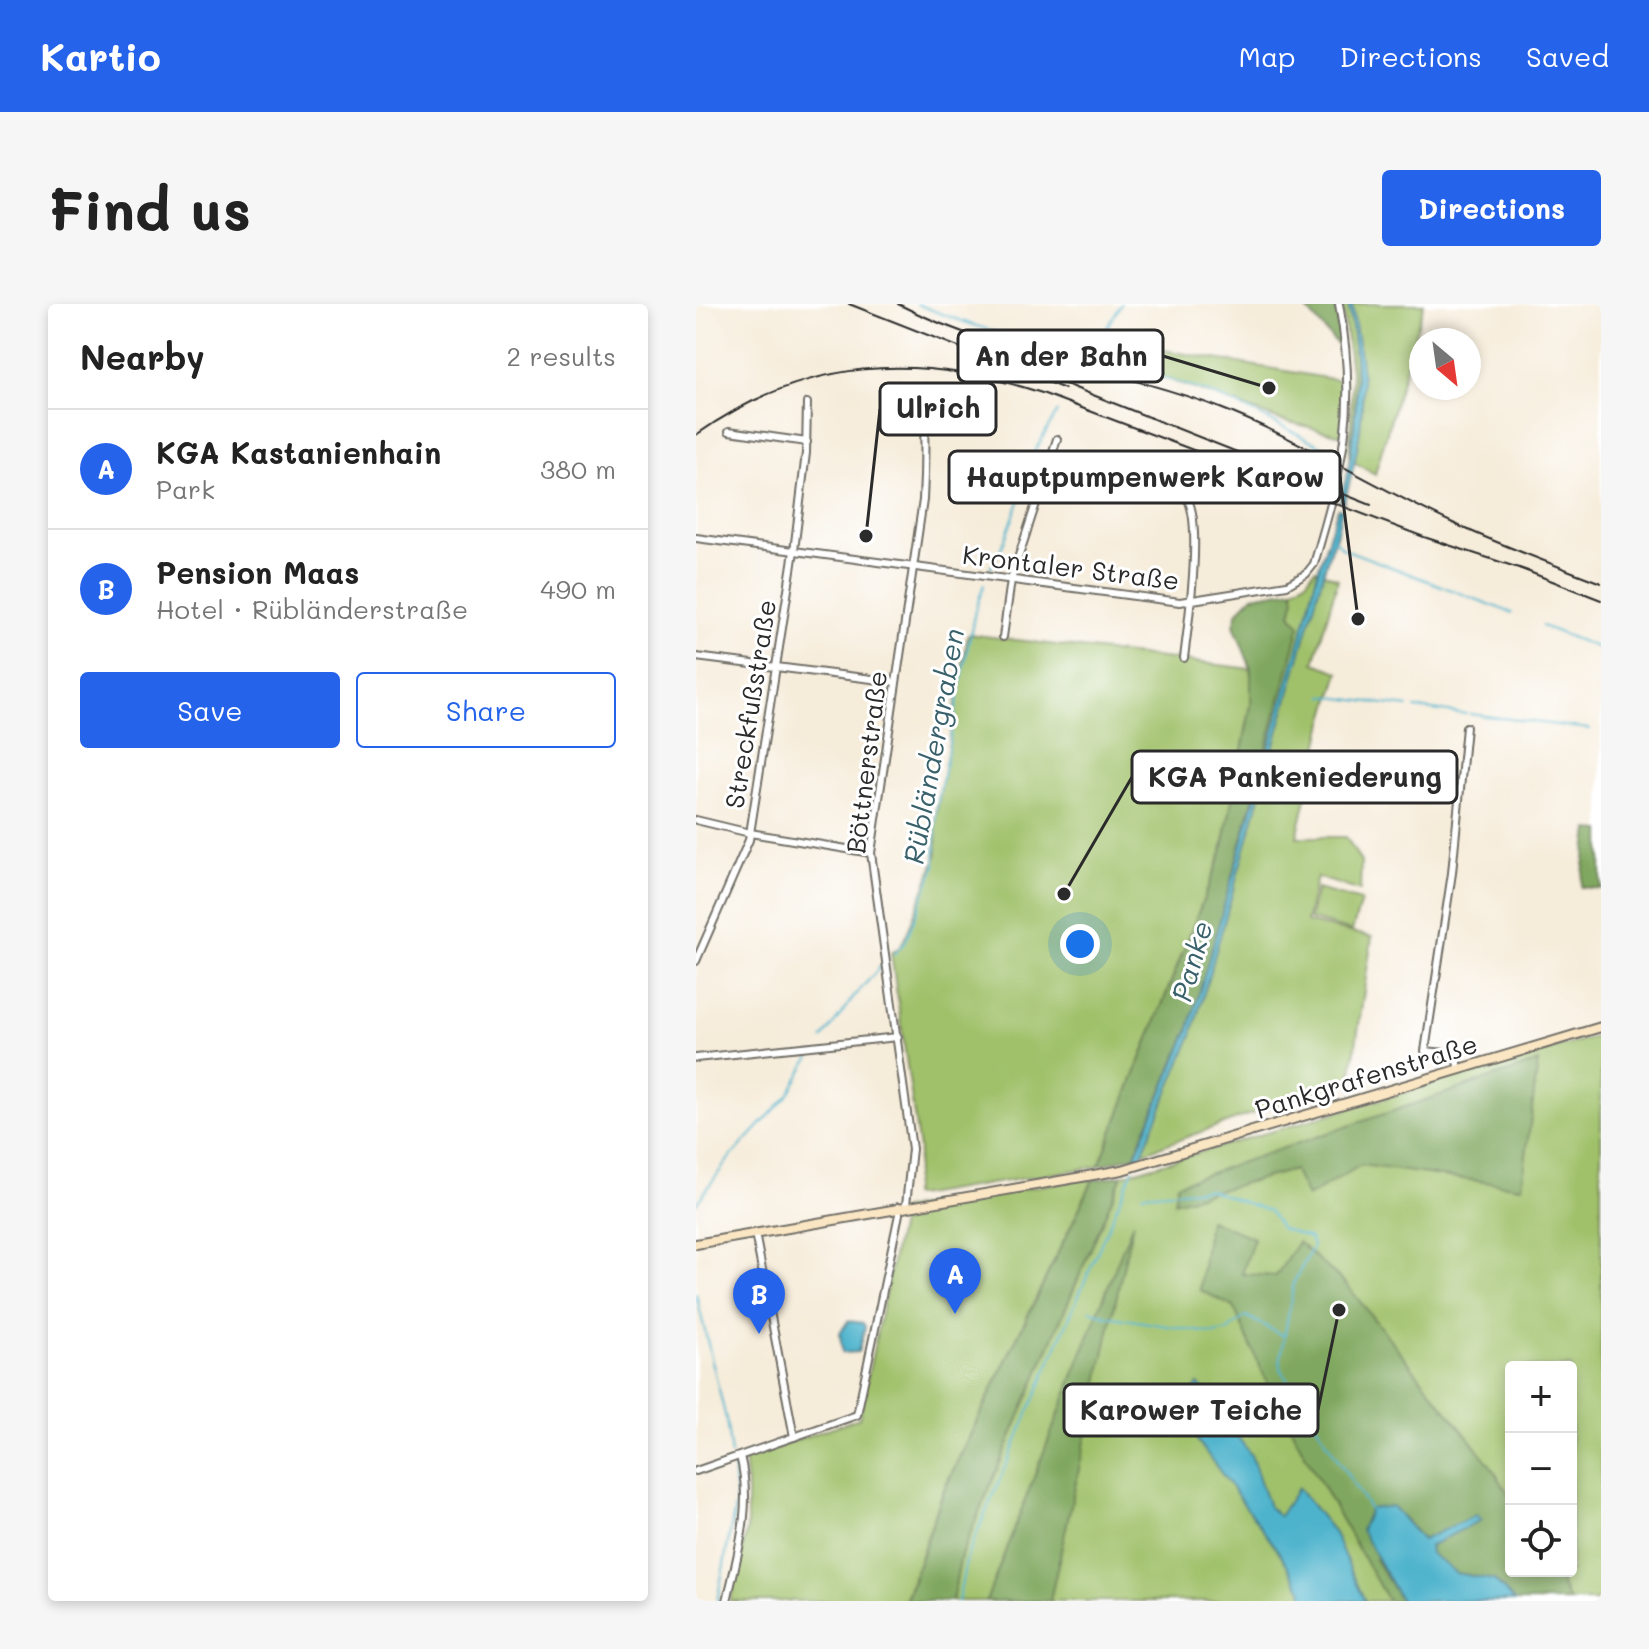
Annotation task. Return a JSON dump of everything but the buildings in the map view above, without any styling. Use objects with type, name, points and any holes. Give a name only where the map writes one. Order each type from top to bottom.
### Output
[{"type":"main road","name":"Pankgrafenstraße","points":[[902,1206],[1122,1170],[1601,1027]]},
{"type":"main road","points":[[696,1244],[902,1206]]},
{"type":"street","name":"Krontaler Straße","points":[[696,538],[1190,602],[1287,585],[1306,574],[1314,564],[1339,481],[1349,409],[1346,346],[1339,304]]},
{"type":"street","name":"Streckfußstraße","points":[[696,961],[750,833],[794,551],[807,442],[807,403]]},
{"type":"street","name":"Böttnerstraße","points":[[794,1437],[857,1415],[912,1149],[871,853],[923,500],[925,419]]},
{"type":"street","points":[[729,431],[807,442]]},
{"type":"street","points":[[1003,637],[1011,580],[1057,439]]},
{"type":"street","points":[[1046,477],[1187,498],[1192,509],[1194,550],[1184,658]]},
{"type":"street","points":[[696,657],[896,682]]},
{"type":"street","points":[[1459,1069],[1455,1054],[1425,1051],[1452,873],[1466,727]]},
{"type":"street","points":[[696,820],[750,833],[871,853]]},
{"type":"street","points":[[696,1058],[898,1037]]},
{"type":"street","points":[[696,1471],[794,1437],[755,1233]]},
{"type":"street","points":[[727,1601],[745,1518],[740,1456]]},
{"type":"green space","points":[[1302,304],[1336,304],[1342,350]]},
{"type":"green space","points":[[1342,304],[1348,304],[1355,362],[1354,419],[1349,459],[1352,377]]},
{"type":"green space","points":[[1352,304],[1424,304],[1417,328],[1409,328],[1409,356],[1375,474],[1354,462],[1360,428],[1362,378]]},
{"type":"green space","points":[[1128,344],[1344,381],[1342,435],[1280,420],[1126,364]]},
{"type":"green space","points":[[1315,569],[1338,579],[1314,663],[1339,672],[1297,837],[1346,837],[1361,862],[1360,891],[1317,877],[1306,922],[1372,937],[1351,1078],[1134,1156],[1188,1031],[1299,625],[1291,614],[1293,589],[1307,580]]},
{"type":"green space","points":[[1293,589],[1295,598],[1291,614],[1300,625],[1188,1031],[1134,1156],[1099,1166],[1222,852],[1251,705],[1251,669],[1234,625],[1238,611],[1253,596]]},
{"type":"green space","points":[[968,634],[1251,669],[1251,705],[1222,852],[1099,1166],[916,1196],[912,1195],[919,1150],[891,953],[901,946],[937,856],[936,815]]},
{"type":"green space","points":[[1589,830],[1601,831],[1601,889],[1581,887]]},
{"type":"green space","points":[[1317,889],[1361,901],[1352,931],[1309,919]]},
{"type":"green space","points":[[1601,1035],[1601,1601],[952,1601],[961,1555],[1122,1175]]},
{"type":"green space","points":[[1538,1062],[1522,1187],[1361,1165],[1307,1197],[1294,1170],[1174,1202],[1177,1184]]},
{"type":"green space","points":[[1122,1175],[961,1555],[952,1601],[906,1601],[944,1490],[1093,1180]]},
{"type":"green space","points":[[1081,1179],[1093,1180],[944,1489],[905,1601],[730,1601],[747,1530],[744,1458],[859,1418],[903,1209]]},
{"type":"green space","points":[[1209,1220],[1254,1238],[1242,1274],[1276,1276],[1298,1242],[1346,1284],[1491,1466],[1505,1488],[1505,1577],[1558,1577],[1569,1601],[1515,1601],[1494,1580],[1456,1573],[1430,1553],[1429,1546],[1480,1520],[1422,1540],[1404,1518],[1375,1559],[1401,1601],[1388,1601],[1287,1420],[1234,1307],[1200,1290]]},
{"type":"green space","points":[[1133,1222],[1050,1601],[986,1601]]},
{"type":"water","points":[[1348,304],[1352,304],[1360,360],[1362,410],[1344,502],[1340,501],[1351,452],[1356,402],[1355,353]]},
{"type":"water","points":[[1338,508],[1342,509],[1336,536],[1192,1035],[1141,1156],[1134,1158],[1188,1032]]},
{"type":"water","points":[[848,1321],[863,1323],[865,1327],[858,1352],[842,1353],[840,1333]]},
{"type":"water","points":[[1198,1384],[1208,1395],[1218,1397],[1230,1426],[1251,1455],[1269,1507],[1279,1516],[1298,1488],[1333,1531],[1365,1601],[1304,1601],[1302,1589],[1281,1555],[1178,1414]]},
{"type":"water","points":[[1392,1506],[1422,1540],[1476,1515],[1481,1520],[1429,1546],[1430,1553],[1456,1573],[1494,1580],[1515,1601],[1401,1601],[1361,1530],[1370,1509]]},
{"type":"waterway","points":[[917,304],[983,328],[1205,392],[1336,453]]},
{"type":"waterway","name":"Rübländergraben","points":[[1089,358],[1121,304]]},
{"type":"waterway","name":"Rübländergraben","points":[[990,569],[1020,499],[1024,470],[1057,412]]},
{"type":"waterway","points":[[1333,539],[1344,549],[1512,613]]},
{"type":"waterway","name":"Rübländergraben","points":[[894,954],[905,942],[935,867],[936,811],[975,611],[984,584]]},
{"type":"waterway","points":[[1542,626],[1601,649]]},
{"type":"waterway","points":[[1323,696],[1408,707]]},
{"type":"waterway","points":[[1415,708],[1466,714]]},
{"type":"waterway","points":[[1470,714],[1589,729]]},
{"type":"waterway","name":"Rübländergraben","points":[[823,1039],[880,967]]},
{"type":"waterway","name":"Rübländergraben","points":[[696,1204],[728,1160],[788,1095],[813,1052]]},
{"type":"waterway","name":"Panke","points":[[958,1601],[967,1556],[1133,1169]]},
{"type":"waterway","points":[[1142,1194],[1207,1189],[1269,1211],[1281,1228],[1310,1238],[1313,1246],[1294,1282],[1281,1370],[1370,1510]]},
{"type":"waterway","name":"Rübländergraben","points":[[696,1294],[726,1419],[731,1455]]},
{"type":"waterway","points":[[1090,1310],[1107,1316],[1215,1334],[1227,1331],[1246,1316],[1284,1336]]},
{"type":"waterway","name":"Rübländergraben","points":[[717,1601],[736,1502],[733,1464]]},
{"type":"tram line","points":[[898,304],[936,322],[1015,349],[1215,406],[1277,433],[1455,524],[1601,583]]},
{"type":"railway","points":[[849,304],[1065,389]]},
{"type":"railway","points":[[696,435],[737,409],[779,390],[821,377],[863,369],[951,371],[1042,393],[1424,537],[1528,571]]},
{"type":"railway","points":[[1055,380],[1371,505]]},
{"type":"railway","points":[[1519,568],[1601,600]]},
{"type":"place","name":"An der Bahn","points":[[1269,388]]},
{"type":"place","name":"Ulrich","points":[[866,536]]},
{"type":"place","name":"Hauptpumpenwerk Karow","points":[[1358,619]]},
{"type":"place","name":"KGA Pankeniederung","points":[[1064,894]]},
{"type":"place","name":"Karower Teiche","points":[[1339,1310]]},
{"type":"place","name":"KGA Kastanienhain","points":[[955,1314]]},
{"type":"place","name":"Pension Maas","points":[[759,1334]]}]
